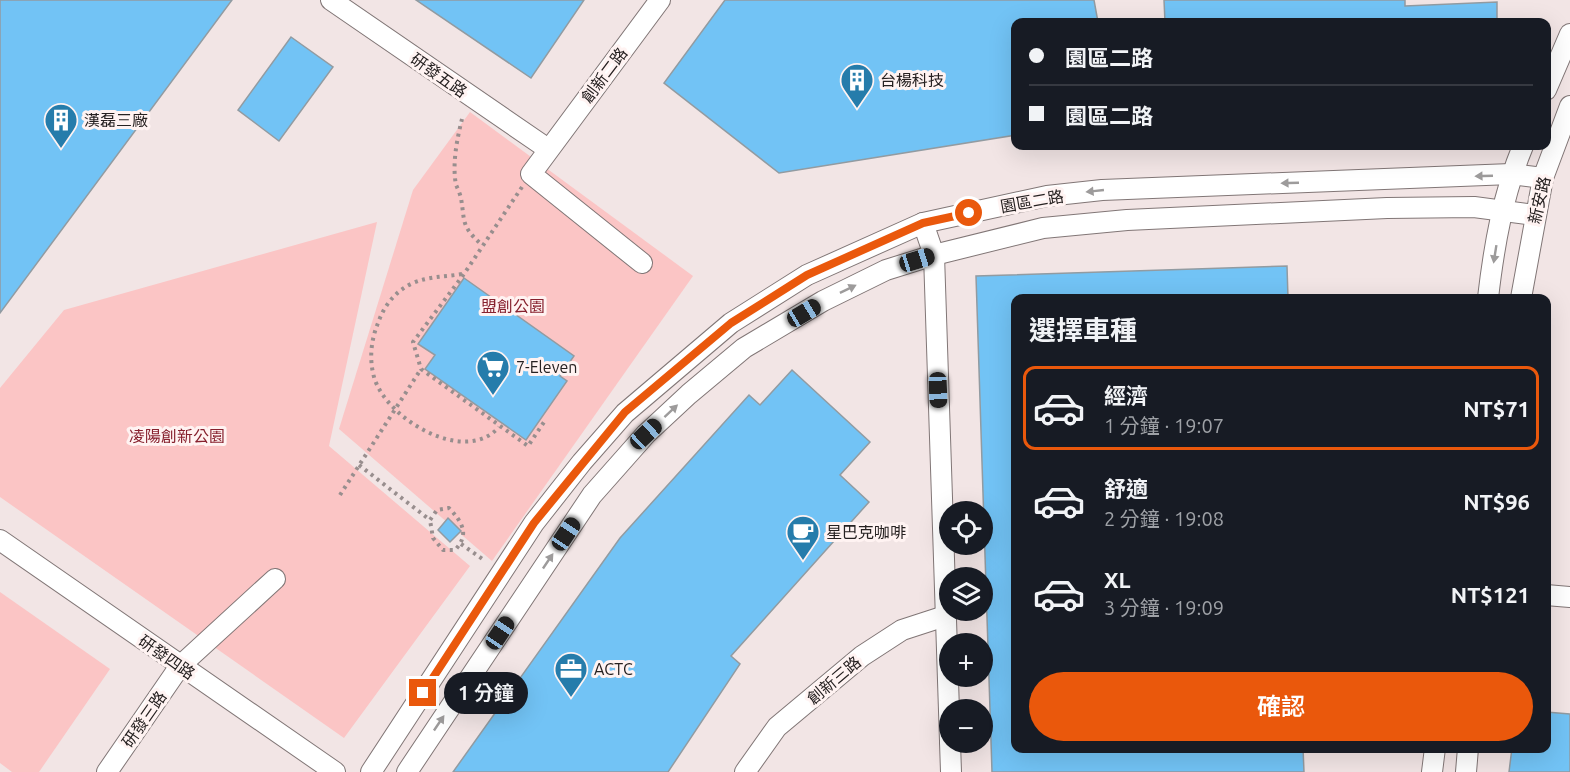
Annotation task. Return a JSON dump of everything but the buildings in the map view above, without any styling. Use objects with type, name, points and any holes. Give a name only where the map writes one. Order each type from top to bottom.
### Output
[{"type":"street","name":"研發五路","points":[[331,0],[548,149]]},
{"type":"street","name":"創新二路","points":[[531,174],[660,0]]},
{"type":"street","points":[[1551,78],[1570,34]]},
{"type":"street","name":"新安路","points":[[1522,294],[1534,215],[1543,178],[1570,105]]},
{"type":"street","name":"新安路","points":[[1489,294],[1503,209],[1511,174],[1521,150]]},
{"type":"street","points":[[531,174],[642,264]]},
{"type":"street","name":"園區二路","points":[[371,772],[534,523],[625,412],[731,323],[798,281],[923,223],[1047,196],[1102,190],[1511,174],[1543,178]]},
{"type":"street","name":"園區二路","points":[[407,772],[592,495],[646,434],[744,348],[823,301],[855,285],[886,270],[934,255],[1043,228],[1127,220],[1387,208],[1503,209],[1534,215]]},
{"type":"street","points":[[923,223],[934,255],[944,567]]},
{"type":"street","name":"研發四路","points":[[0,540],[335,772]]},
{"type":"street","name":"研發三路","points":[[107,772],[180,666],[275,579]]},
{"type":"street","points":[[1551,595],[1570,597]]},
{"type":"street","name":"創新三路","points":[[745,772],[777,727],[862,656],[902,630],[939,618]]},
{"type":"street","points":[[945,621],[948,699]]},
{"type":"street","points":[[950,753],[951,772]]},
{"type":"street","points":[[1432,772],[1434,753]]},
{"type":"street","points":[[1466,772],[1468,753]]},
{"type":"path","points":[[462,119],[455,161],[456,184],[461,198],[461,214],[470,233],[482,244]]},
{"type":"path","points":[[531,174],[464,274],[413,342],[421,369],[528,446],[546,419]]},
{"type":"path","points":[[464,274],[439,275],[411,284],[395,295],[383,310],[375,331],[371,353],[375,379],[395,410],[430,434],[454,441],[492,436],[499,427]]},
{"type":"path","points":[[340,495],[421,369]]},
{"type":"path","points":[[359,465],[430,520],[433,538],[443,550],[455,550],[461,544],[465,534],[461,521],[449,508],[437,510],[430,520]]},
{"type":"path","points":[[461,544],[484,560]]},
{"type":"green space","name":"盟創公園","points":[[470,112],[693,276],[492,561],[339,429],[413,190]]},
{"type":"green space","name":"凌陽創新公園","points":[[377,222],[329,446],[470,566],[344,738],[0,497],[0,388],[64,310]]},
{"type":"green space","points":[[0,592],[110,669],[39,772],[12,772],[0,763]]},
{"type":"place","name":"台楊科技","points":[[857,109]]},
{"type":"place","name":"漢磊三廠","points":[[61,149]]},
{"type":"place","name":"7-Eleven","points":[[493,396]]},
{"type":"place","name":"星巴克咖啡","points":[[803,561]]},
{"type":"place","name":"ACTC","points":[[571,698]]},
{"type":"route","points":[[423,693],[534,523],[625,412],[731,323],[807,275],[923,223],[969,213]]}]
